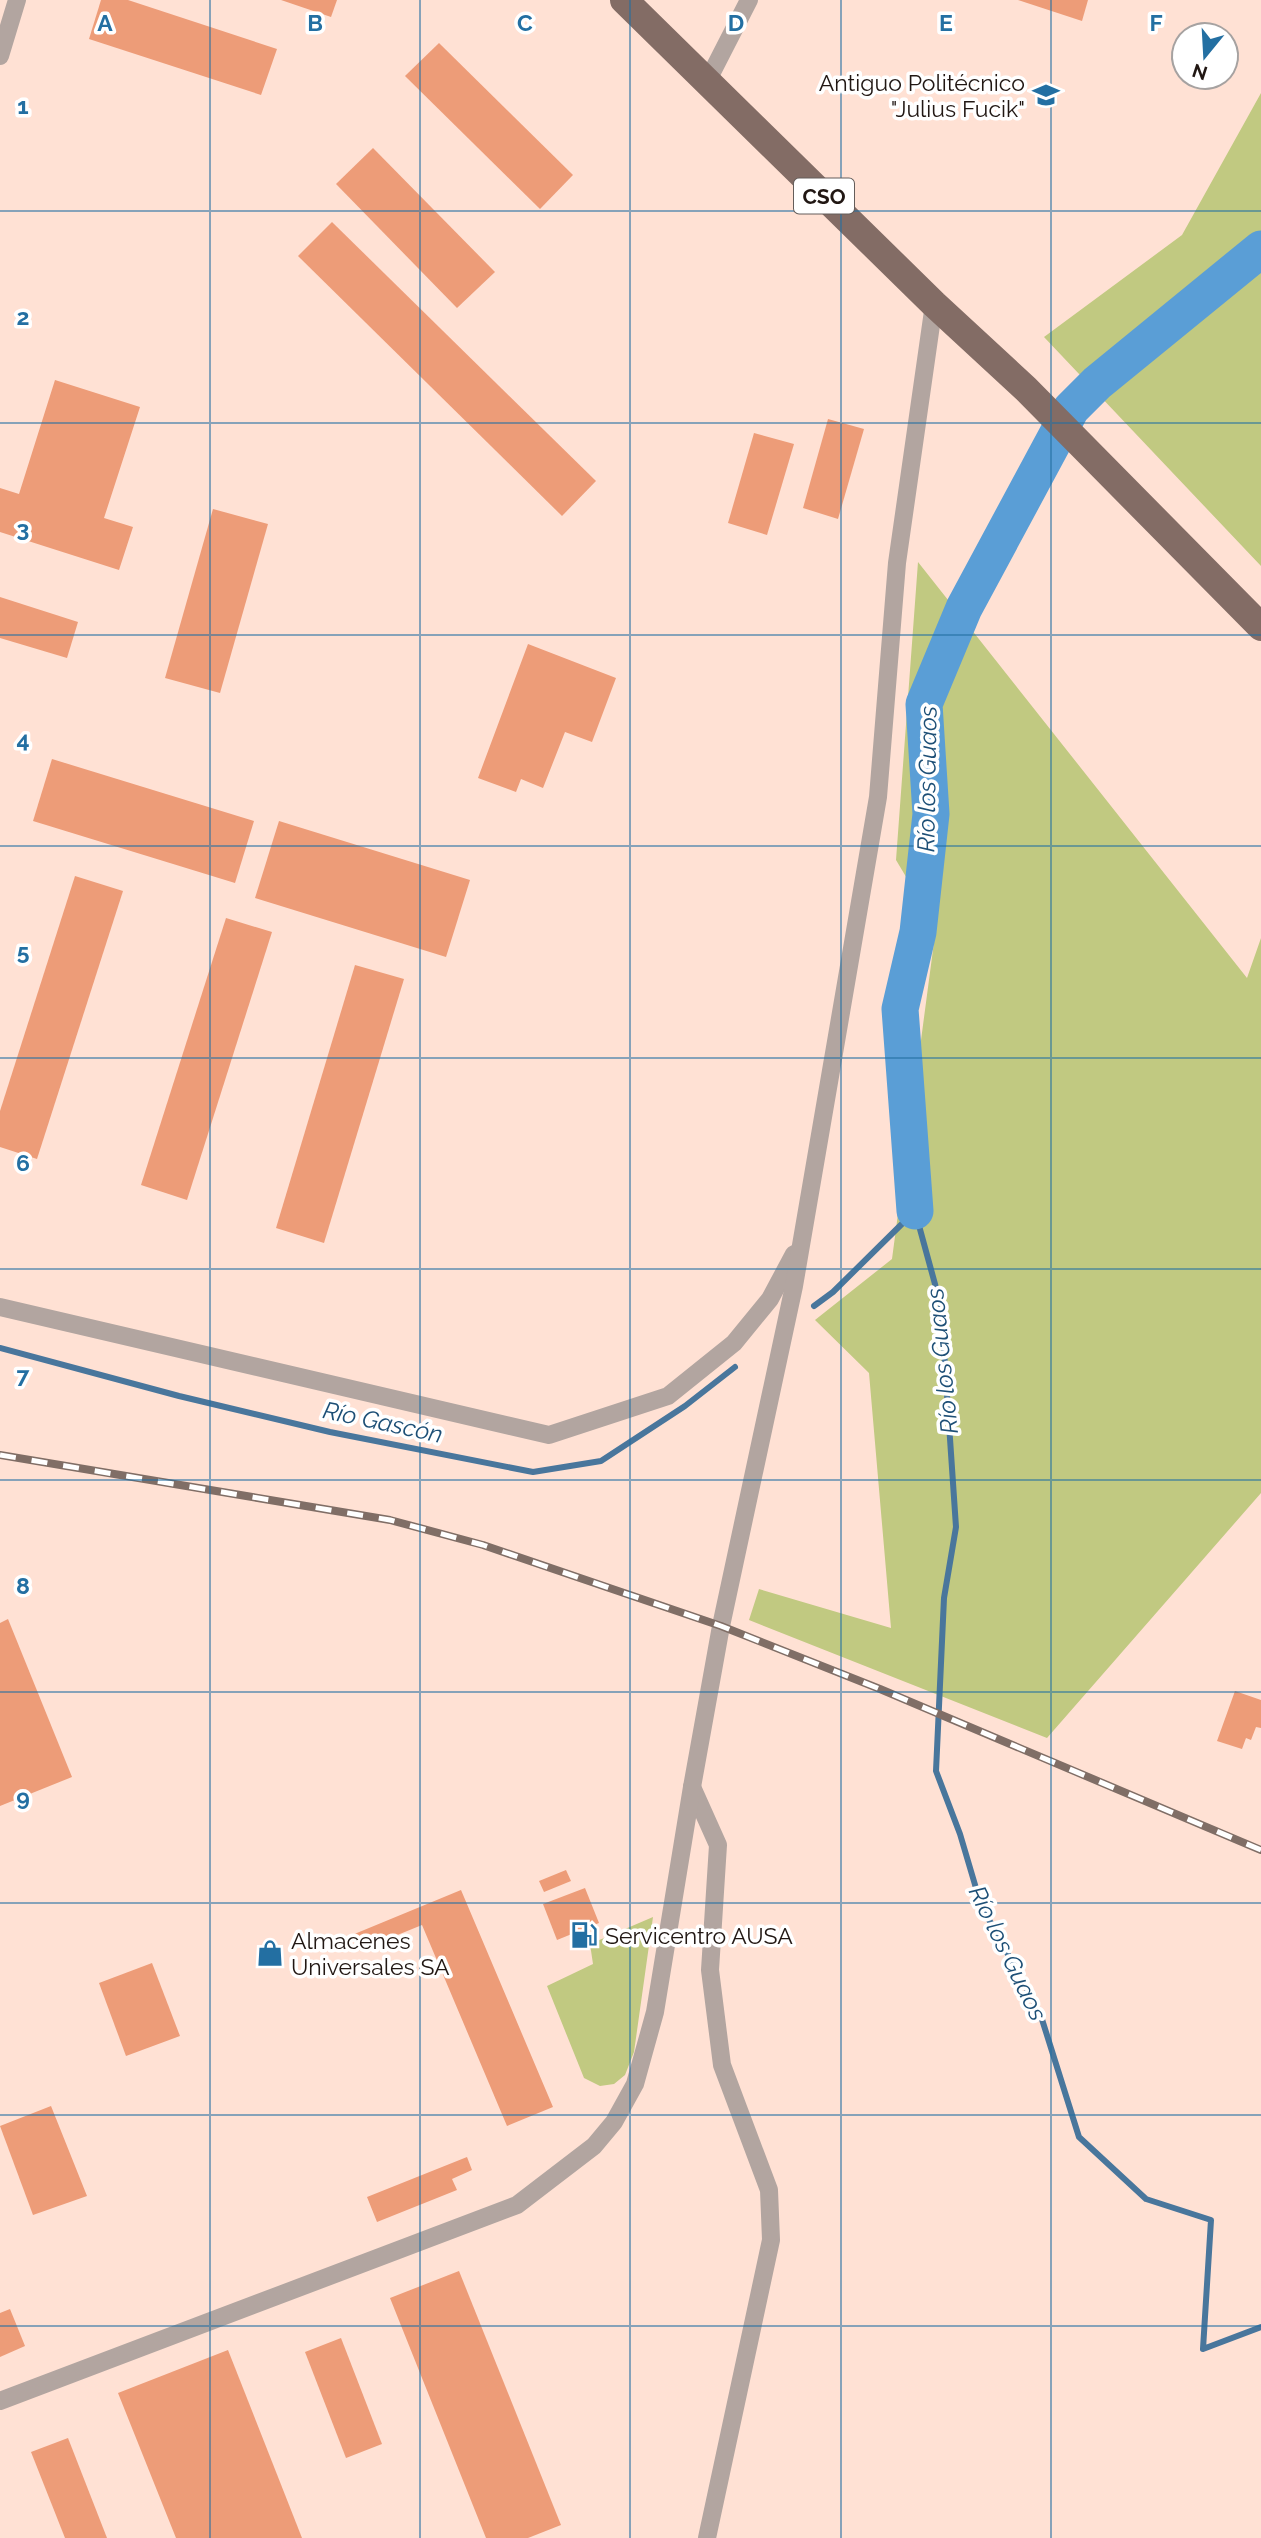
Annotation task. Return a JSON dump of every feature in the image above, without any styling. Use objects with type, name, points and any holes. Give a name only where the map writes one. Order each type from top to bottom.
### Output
[{"type":"main road","name":"CSO","points":[[624,0],[934,304],[1026,389],[1261,627]]},
{"type":"street","points":[[0,56],[18,0]]},
{"type":"street","points":[[707,82],[749,0]]},
{"type":"street","points":[[0,2402],[517,2205],[594,2146],[614,2122],[635,2084],[656,2012],[721,1626],[794,1286],[878,797],[897,563],[934,304]]},
{"type":"street","points":[[0,1307],[549,1436],[668,1396],[734,1343],[770,1299],[802,1238]]},
{"type":"street","points":[[692,1787],[718,1845],[709,1970],[722,2065],[769,2190],[771,2240],[707,2538]]},
{"type":"green space","points":[[1261,93],[1261,566],[1044,337],[1182,235]]},
{"type":"green space","points":[[918,562],[1247,978],[1261,938],[1261,1493],[1047,1738],[749,1620],[759,1589],[891,1628],[869,1373],[815,1320],[892,1259],[936,927],[896,860]]},
{"type":"green space","points":[[653,1917],[634,2052],[625,2075],[614,2084],[600,2086],[584,2078],[547,1986],[593,1964],[590,1944]]},
{"type":"building","points":[[101,0],[128,0],[277,49],[261,95],[89,39]]},
{"type":"building","points":[[281,0],[337,0],[331,17]]},
{"type":"building","points":[[1018,0],[1088,0],[1082,21]]},
{"type":"building","points":[[439,43],[573,175],[540,209],[405,76]]},
{"type":"building","points":[[373,148],[495,272],[457,308],[336,184]]},
{"type":"building","points":[[332,222],[596,481],[562,516],[298,256]]},
{"type":"building","points":[[55,380],[140,407],[104,518],[133,527],[119,570],[0,532],[0,488],[19,494]]},
{"type":"building","points":[[828,419],[864,429],[838,519],[803,508]]},
{"type":"building","points":[[754,433],[794,444],[767,535],[728,523]]},
{"type":"building","points":[[213,509],[268,524],[220,693],[165,678]]},
{"type":"building","points":[[0,597],[78,622],[67,658],[0,638]]},
{"type":"building","points":[[528,644],[616,678],[592,742],[565,732],[543,788],[521,779],[516,792],[478,778]]},
{"type":"building","points":[[52,759],[254,821],[235,883],[33,821]]},
{"type":"building","points":[[279,821],[470,880],[446,957],[255,898]]},
{"type":"building","points":[[75,876],[123,891],[37,1159],[0,1147],[0,1111]]},
{"type":"building","points":[[226,918],[272,932],[187,1200],[141,1185]]},
{"type":"building","points":[[355,965],[404,979],[324,1243],[276,1228]]},
{"type":"building","points":[[8,1619],[72,1777],[0,1806],[0,1623]]},
{"type":"building","points":[[1235,1691],[1261,1700],[1261,1728],[1256,1727],[1251,1740],[1246,1738],[1242,1749],[1217,1741]]},
{"type":"building","points":[[566,1870],[571,1881],[544,1892],[539,1881]]},
{"type":"building","points":[[585,1888],[599,1923],[557,1940],[543,1904]]},
{"type":"building","points":[[461,1890],[553,2107],[507,2126],[422,1925],[358,1951],[352,1935]]},
{"type":"building","points":[[152,1963],[180,2036],[126,2056],[99,1983]]},
{"type":"building","points":[[51,2106],[87,2196],[33,2215],[0,2126]]},
{"type":"building","points":[[467,2157],[472,2170],[452,2179],[457,2190],[377,2222],[367,2197]]},
{"type":"building","points":[[459,2271],[561,2525],[528,2538],[486,2538],[390,2298]]},
{"type":"building","points":[[10,2309],[25,2346],[0,2357],[0,2313]]},
{"type":"building","points":[[341,2338],[382,2444],[346,2458],[305,2352]]},
{"type":"building","points":[[228,2350],[302,2538],[176,2538],[118,2393]]},
{"type":"building","points":[[68,2438],[107,2538],[65,2538],[31,2452]]},
{"type":"waterway","name":"Río los Guaos","points":[[915,1211],[900,1009],[918,932],[931,814],[924,704],[964,608],[1071,409],[1097,383],[1261,249]]},
{"type":"waterway","name":"Río los Guaos","points":[[814,1306],[833,1292],[915,1211],[941,1306],[956,1527],[944,1598],[936,1771],[960,1834],[981,1905],[1040,2013],[1079,2137],[1146,2199],[1211,2220],[1203,2349],[1261,2327]]},
{"type":"waterway","name":"Río Gascón","points":[[0,1348],[179,1396],[330,1432],[533,1472],[601,1461],[685,1406],[735,1367]]},
{"type":"railway","points":[[0,1455],[390,1520],[483,1545],[721,1626],[880,1689],[1261,1850]]},
{"type":"place","name":"Antiguo Politécnico \"Julius Fucik\"","points":[[1046,95]]},
{"type":"place","name":"Servicentro AUSA","points":[[584,1935]]},
{"type":"place","name":"Almacenes Universales SA","points":[[270,1953]]}]
